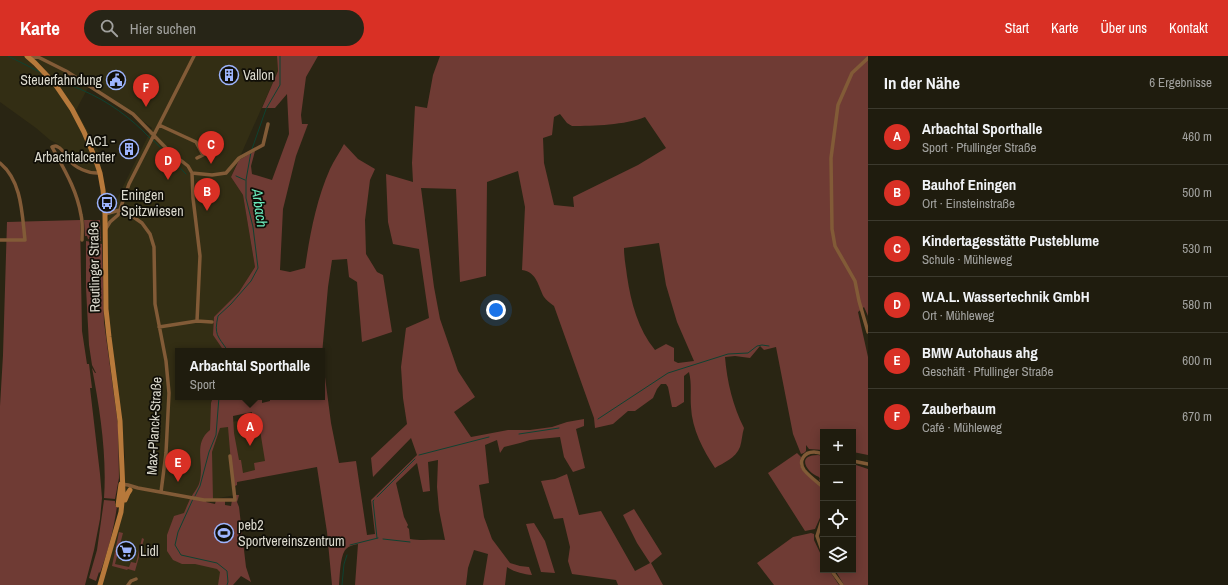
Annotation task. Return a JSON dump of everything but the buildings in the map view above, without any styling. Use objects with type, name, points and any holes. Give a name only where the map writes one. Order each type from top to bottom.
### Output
[{"type":"main road","name":"Reutlinger Straße","points":[[28,57],[55,84],[72,109],[84,132],[100,173],[105,214],[107,316],[120,421],[122,477],[121,512],[100,585]]},
{"type":"main road","name":"Reutlinger Straße","points":[[115,533],[122,485]]},
{"type":"main road","points":[[121,512],[127,494],[130,490]]},
{"type":"street","points":[[105,230],[113,218],[118,215],[129,184],[194,56]]},
{"type":"street","points":[[28,57],[45,59],[133,114],[169,151],[188,166],[192,173],[193,198],[200,256],[197,321]]},
{"type":"street","points":[[868,58],[852,73],[838,105],[830,158],[832,229],[835,246],[855,281],[868,332]]},
{"type":"street","points":[[192,173],[212,175],[226,173],[239,158],[263,145],[268,124]]},
{"type":"street","points":[[159,125],[196,142],[203,156],[197,158]]},
{"type":"street","points":[[82,240],[81,215],[74,190],[65,169],[52,147],[59,147],[70,161],[78,167],[93,174],[100,173]]},
{"type":"street","points":[[0,163],[5,167],[17,188],[20,198],[25,240],[0,240]]},
{"type":"street","points":[[105,214],[120,210]]},
{"type":"street","name":"Max-Planck-Straße","points":[[120,210],[142,223],[150,234],[155,252],[154,297],[168,371],[169,393],[166,453],[161,492]]},
{"type":"street","points":[[105,214],[108,217],[113,218]]},
{"type":"street","points":[[159,327],[197,321],[212,322]]},
{"type":"street","points":[[820,453],[808,453],[803,457],[802,461],[804,469],[820,484]]},
{"type":"street","points":[[122,485],[204,500],[236,500],[230,456]]},
{"type":"street","points":[[856,461],[868,464]]},
{"type":"street","points":[[122,485],[130,490],[138,488]]},
{"type":"street","points":[[820,526],[817,536],[820,544]]},
{"type":"street","points":[[833,573],[842,585]]},
{"type":"street","points":[[128,585],[131,580],[136,579]]},
{"type":"shaded area","points":[[0,56],[277,56],[278,71],[231,177],[243,195],[255,267],[239,292],[227,348],[175,348],[175,400],[221,400],[217,425],[271,414],[279,470],[235,480],[236,495],[194,502],[222,568],[221,585],[101,585],[112,551],[123,488],[125,456],[109,335],[107,219],[152,128],[119,104],[89,86],[76,110],[99,152],[102,175],[74,163],[58,144],[50,140],[0,102]]},
{"type":"shaded area","points":[[277,56],[318,56],[306,77],[301,115],[302,124],[308,124],[296,156],[283,209],[280,270],[290,272],[305,268],[311,230],[317,205],[333,162],[344,144],[358,159],[375,169],[370,180],[365,220],[366,254],[377,272],[383,275],[392,332],[362,342],[357,282],[349,277],[347,259],[332,260],[323,348],[222,348],[213,335],[214,317],[239,292],[255,267],[243,195],[231,177],[239,160],[255,151],[251,166],[252,174],[272,180],[289,134],[287,94],[275,108],[262,108],[278,71]]},
{"type":"shaded area","points":[[440,56],[868,56],[868,316],[864,307],[858,312],[868,357],[868,455],[856,453],[856,429],[820,429],[820,450],[809,449],[806,445],[806,451],[801,454],[793,434],[776,347],[764,350],[760,346],[750,358],[735,356],[725,357],[731,394],[744,428],[741,445],[736,454],[715,468],[702,447],[693,423],[689,372],[684,376],[684,402],[676,407],[672,407],[668,387],[666,384],[661,384],[653,398],[635,411],[628,411],[613,424],[595,428],[594,418],[554,306],[544,297],[534,277],[527,271],[522,270],[525,207],[518,171],[487,182],[486,276],[460,282],[456,189],[421,188],[434,287],[440,319],[458,371],[475,397],[454,412],[471,437],[508,430],[530,430],[552,427],[567,422],[584,419],[584,426],[576,429],[585,468],[573,472],[564,457],[560,437],[530,440],[504,447],[500,453],[497,440],[485,445],[489,483],[479,485],[484,517],[492,539],[510,563],[529,567],[532,575],[507,567],[505,585],[483,585],[488,554],[474,550],[468,568],[466,585],[355,585],[358,544],[348,547],[344,552],[341,561],[339,585],[332,585],[327,532],[317,467],[237,482],[237,485],[233,487],[228,427],[220,428],[212,452],[213,500],[207,500],[206,502],[215,504],[216,500],[225,500],[225,505],[231,506],[232,500],[235,499],[235,495],[239,495],[237,502],[239,507],[246,567],[251,582],[241,576],[233,585],[218,585],[220,572],[217,569],[195,564],[182,564],[173,560],[167,551],[167,535],[174,516],[184,513],[199,483],[201,474],[200,447],[205,435],[210,430],[212,400],[262,400],[262,403],[270,400],[325,400],[325,377],[331,423],[339,463],[356,461],[367,535],[375,534],[371,500],[417,455],[411,438],[373,477],[371,458],[407,424],[403,398],[401,367],[406,328],[429,318],[419,249],[393,244],[388,222],[386,174],[413,182],[412,163],[415,106],[427,108],[433,75]],"holes":[[[560,114],[567,123],[572,126],[599,125],[628,122],[645,117],[666,148],[638,165],[573,197],[574,207],[554,205],[544,163],[543,138],[552,135],[554,117]],[[659,243],[666,285],[677,322],[694,361],[678,363],[674,361],[674,348],[666,344],[655,350],[649,342],[633,306],[627,276],[624,248]],[[252,412],[253,430],[260,430],[265,461],[254,463],[255,470],[243,473],[234,433],[233,416]],[[438,460],[437,487],[439,510],[445,540],[410,539],[409,529],[404,517],[396,483],[417,463],[423,492],[430,491],[428,462]]]},
{"type":"shaded area","points":[[80,220],[82,331],[92,388],[90,388],[102,498],[100,519],[94,550],[85,585],[0,585],[0,406],[7,222]]},
{"type":"shaded area","points":[[84,220],[100,220],[101,241],[88,239],[87,236],[85,236]]},
{"type":"shaded area","points":[[86,241],[102,244],[104,322],[118,425],[119,478],[115,499],[104,498],[104,449],[98,400],[92,368],[96,373],[92,365],[89,345],[86,288]]},
{"type":"shaded area","points":[[797,453],[801,457],[800,465],[803,471],[820,486],[820,518],[815,529],[805,531],[768,473]]},
{"type":"shaded area","points":[[820,455],[820,479],[807,468],[805,464],[807,458]]},
{"type":"shaded area","points":[[856,465],[868,469],[868,585],[844,585],[837,573],[856,573]]},
{"type":"shaded area","points":[[567,474],[579,515],[601,511],[635,571],[650,563],[637,543],[623,515],[634,509],[662,554],[651,563],[663,585],[618,585],[616,580],[572,574],[568,561],[570,547],[563,518],[554,519],[541,481],[555,479]]},
{"type":"shaded area","points":[[104,500],[115,501],[115,506],[117,506],[108,548],[96,581],[89,578],[97,550]]},
{"type":"shaded area","points":[[534,523],[545,541],[555,573],[541,572],[526,524]]},
{"type":"shaded area","points":[[119,532],[123,533],[115,564],[129,567],[131,562],[136,563],[142,538],[144,539],[135,571],[112,566]]},
{"type":"shaded area","points":[[811,533],[814,534],[814,540],[820,553],[820,573],[831,573],[839,585],[774,585],[757,563],[793,537]]},
{"type":"waterway","points":[[8,56],[42,73]]},
{"type":"waterway","name":"Arbach","points":[[252,149],[266,109],[280,85],[280,56]]},
{"type":"waterway","points":[[53,79],[92,94],[127,117],[150,138]]},
{"type":"waterway","points":[[153,140],[186,174]]},
{"type":"waterway","name":"Arbach","points":[[226,348],[217,335],[216,327],[218,316],[231,304],[251,281],[258,268],[253,227],[246,198],[246,180],[251,152]]},
{"type":"waterway","points":[[236,176],[245,180]]},
{"type":"waterway","points":[[598,419],[668,373],[728,354],[748,353],[757,346],[769,346]]},
{"type":"waterway","name":"Arbach","points":[[195,496],[200,486],[209,452],[216,435],[219,400]]},
{"type":"waterway","points":[[519,434],[559,428]]},
{"type":"waterway","points":[[419,455],[489,437]]},
{"type":"waterway","points":[[377,497],[415,459]]},
{"type":"waterway","name":"Arbach","points":[[193,499],[178,532],[175,545],[181,555],[217,563],[227,571],[227,585]]},
{"type":"waterway","points":[[374,500],[377,538]]},
{"type":"waterway","points":[[350,545],[378,538]]},
{"type":"waterway","points":[[383,539],[410,542]]},
{"type":"waterway","points":[[342,585],[344,564],[347,555]]},
{"type":"place","name":"Vallon","points":[[229,75]]},
{"type":"place","name":"Steuerfahndung","points":[[116,80]]},
{"type":"place","name":"Zauberbaum","points":[[146,107]]},
{"type":"place","name":"AC1 - Arbachtalcenter","points":[[129,149]]},
{"type":"place","name":"Kindertagesstätte Pusteblume","points":[[211,164]]},
{"type":"place","name":"W.A.L. Wassertechnik GmbH","points":[[168,180]]},
{"type":"place","name":"Eningen Spitzwiesen","points":[[107,203]]},
{"type":"place","name":"Bauhof Eningen","points":[[207,211]]},
{"type":"place","name":"Arbachtal Sporthalle","points":[[250,446]]},
{"type":"place","name":"BMW Autohaus ahg","points":[[178,482]]},
{"type":"place","name":"peb2 Sportvereinszentrum","points":[[224,533]]},
{"type":"place","name":"Lidl","points":[[126,551]]}]
